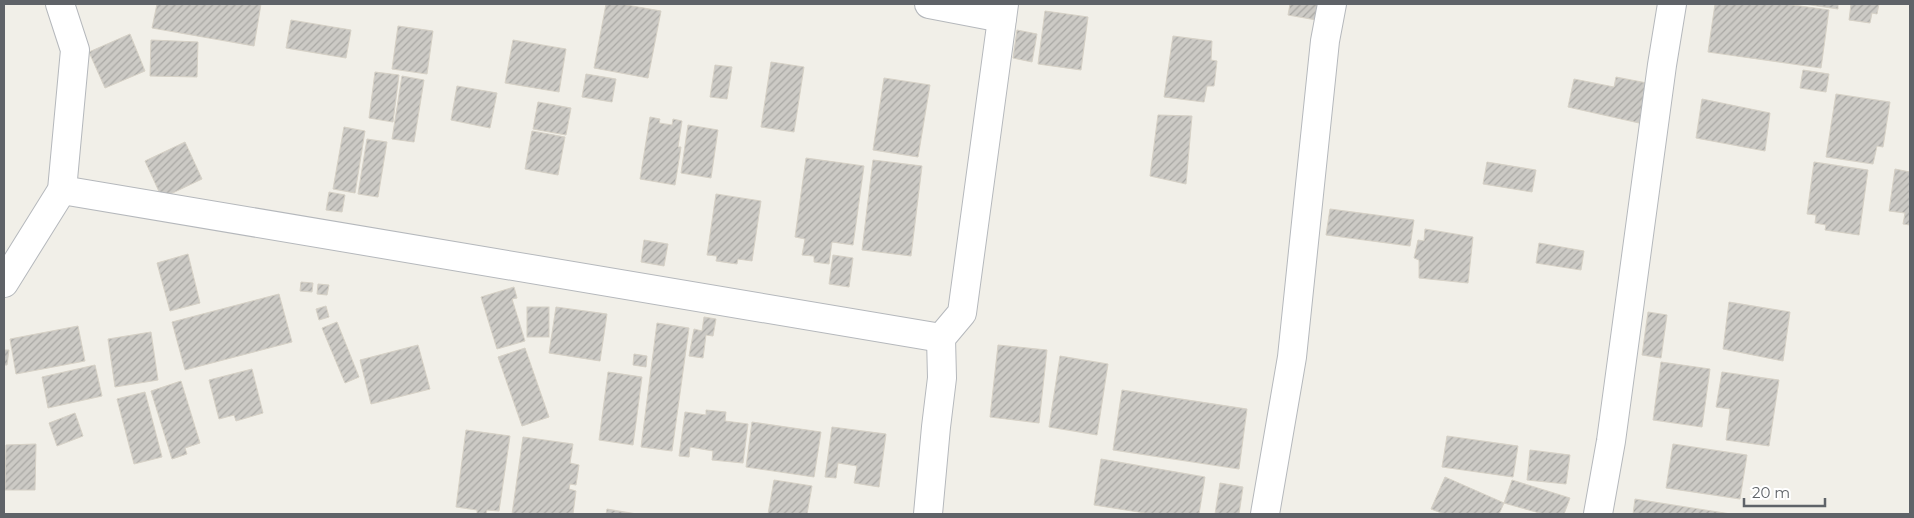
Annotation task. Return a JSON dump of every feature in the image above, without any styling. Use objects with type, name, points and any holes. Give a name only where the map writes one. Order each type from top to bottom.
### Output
[{"type":"street","points":[[4,283],[62,190],[75,50],[60,4]]},
{"type":"street","points":[[928,514],[942,378],[942,338],[962,313],[1003,11],[929,4]]},
{"type":"street","points":[[1265,514],[1292,357],[1325,41],[1332,4]]},
{"type":"street","points":[[1598,514],[1611,441],[1672,4]]},
{"type":"street","points":[[62,190],[942,338]]},
{"type":"building","points":[[157,4],[261,4],[254,46],[152,28]]},
{"type":"building","points":[[606,4],[621,4],[661,11],[648,78],[594,68]]},
{"type":"building","points":[[1290,4],[1325,4],[1322,21],[1288,15]]},
{"type":"building","points":[[1715,4],[1786,4],[1829,10],[1821,68],[1708,52]]},
{"type":"building","points":[[1804,4],[1838,4],[1838,9]]},
{"type":"building","points":[[1851,4],[1879,4],[1877,14],[1872,13],[1870,23],[1849,20]]},
{"type":"building","points":[[1045,11],[1088,17],[1081,70],[1038,64]]},
{"type":"building","points":[[291,20],[351,30],[346,58],[286,48]]},
{"type":"building","points":[[398,26],[433,31],[427,74],[392,69]]},
{"type":"building","points":[[1017,30],[1037,34],[1032,62],[1013,58]]},
{"type":"building","points":[[130,34],[145,71],[105,88],[89,52]]},
{"type":"building","points":[[1173,36],[1212,41],[1211,60],[1217,61],[1214,86],[1207,86],[1204,102],[1164,97]]},
{"type":"building","points":[[151,40],[198,42],[197,77],[150,76]]},
{"type":"building","points":[[513,40],[566,49],[559,92],[505,83]]},
{"type":"building","points":[[771,62],[804,67],[794,132],[761,127]]},
{"type":"building","points":[[715,65],[732,67],[727,99],[710,97]]},
{"type":"building","points":[[1803,70],[1829,74],[1826,92],[1800,88]]},
{"type":"building","points":[[375,72],[399,75],[393,122],[369,118]]},
{"type":"building","points":[[586,74],[616,79],[612,102],[582,97]]},
{"type":"building","points":[[402,76],[424,80],[414,142],[392,139]]},
{"type":"building","points":[[1616,77],[1647,83],[1639,123],[1568,107],[1574,79],[1614,87]]},
{"type":"building","points":[[884,78],[930,85],[918,157],[873,150]]},
{"type":"building","points":[[457,86],[497,93],[490,128],[451,120]]},
{"type":"building","points":[[1836,94],[1890,102],[1883,147],[1877,146],[1873,164],[1826,157]]},
{"type":"building","points":[[1702,99],[1770,113],[1765,151],[1696,138]]},
{"type":"building","points":[[538,102],[571,108],[566,135],[533,129]]},
{"type":"building","points":[[1158,115],[1192,116],[1186,184],[1150,176]]},
{"type":"building","points":[[650,117],[660,119],[659,123],[672,125],[673,119],[682,121],[678,147],[681,147],[675,185],[640,179]]},
{"type":"building","points":[[688,125],[718,130],[711,178],[681,173]]},
{"type":"building","points":[[344,127],[365,131],[355,193],[333,189]]},
{"type":"building","points":[[532,131],[565,137],[558,175],[525,169]]},
{"type":"building","points":[[367,139],[387,142],[378,197],[358,194]]},
{"type":"building","points":[[185,142],[202,179],[162,198],[145,161]]},
{"type":"building","points":[[806,158],[864,166],[853,245],[832,242],[829,264],[814,262],[814,256],[802,255],[805,239],[795,237]]},
{"type":"building","points":[[873,160],[922,166],[911,256],[862,250]]},
{"type":"building","points":[[1487,162],[1536,170],[1532,192],[1483,184]]},
{"type":"building","points":[[1814,162],[1868,170],[1859,235],[1825,230],[1826,225],[1815,223],[1816,215],[1807,214]]},
{"type":"building","points":[[1895,169],[1910,172],[1910,225],[1903,224],[1905,213],[1889,211]]},
{"type":"building","points":[[329,192],[345,195],[342,212],[326,210]]},
{"type":"building","points":[[716,194],[761,201],[752,261],[738,259],[737,264],[716,261],[717,256],[707,255]]},
{"type":"building","points":[[1330,209],[1414,220],[1410,246],[1326,235]]},
{"type":"building","points":[[1425,229],[1473,237],[1468,283],[1419,278],[1419,260],[1414,258],[1418,240],[1424,241]]},
{"type":"building","points":[[644,240],[668,244],[664,266],[641,262]]},
{"type":"building","points":[[1539,243],[1584,251],[1581,270],[1536,263]]},
{"type":"building","points":[[188,254],[200,303],[170,311],[157,263]]},
{"type":"building","points":[[833,255],[853,258],[849,287],[829,284]]},
{"type":"building","points":[[301,282],[313,283],[312,292],[300,291]]},
{"type":"building","points":[[318,284],[329,285],[327,295],[317,294]]},
{"type":"building","points":[[514,287],[517,298],[512,299],[525,341],[497,349],[481,297]]},
{"type":"building","points":[[279,294],[292,342],[185,370],[172,322]]},
{"type":"building","points":[[1729,302],[1790,312],[1783,361],[1723,349]]},
{"type":"building","points":[[326,306],[329,317],[319,320],[316,309]]},
{"type":"building","points":[[527,307],[549,307],[549,337],[527,337]]},
{"type":"building","points":[[556,307],[607,314],[600,361],[549,353]]},
{"type":"building","points":[[1648,312],[1667,315],[1661,358],[1642,355]]},
{"type":"building","points":[[704,317],[716,319],[713,336],[706,335],[703,358],[689,356],[694,329],[702,331]]},
{"type":"building","points":[[337,322],[359,377],[345,383],[322,328]]},
{"type":"building","points":[[657,323],[689,328],[672,451],[641,447]]},
{"type":"building","points":[[78,326],[85,361],[16,374],[10,339]]},
{"type":"building","points":[[151,332],[158,380],[115,387],[108,339]]},
{"type":"building","points":[[418,345],[430,389],[371,404],[360,360]]},
{"type":"building","points":[[998,345],[1047,350],[1039,423],[990,417]]},
{"type":"building","points":[[525,348],[549,417],[522,426],[498,357]]},
{"type":"building","points":[[4,350],[9,350],[7,365],[4,365]]},
{"type":"building","points":[[634,354],[647,356],[646,367],[633,365]]},
{"type":"building","points":[[1060,356],[1108,364],[1097,435],[1049,427]]},
{"type":"building","points":[[1661,362],[1710,369],[1702,427],[1653,420]]},
{"type":"building","points":[[95,365],[102,396],[48,408],[42,377]]},
{"type":"building","points":[[252,369],[263,413],[236,421],[234,415],[219,419],[209,380]]},
{"type":"building","points":[[608,372],[642,377],[633,445],[599,440]]},
{"type":"building","points":[[1722,372],[1779,380],[1769,446],[1726,440],[1730,409],[1716,407]]},
{"type":"building","points":[[181,381],[200,443],[185,448],[187,454],[172,459],[151,391]]},
{"type":"building","points":[[1122,390],[1247,409],[1239,469],[1113,450]]},
{"type":"building","points":[[145,392],[162,457],[134,464],[117,399]]},
{"type":"building","points":[[706,410],[726,412],[725,421],[748,424],[743,463],[712,460],[713,451],[690,447],[689,457],[679,456],[685,412],[706,415]]},
{"type":"building","points":[[75,413],[83,436],[57,446],[49,423]]},
{"type":"building","points":[[752,422],[821,432],[814,477],[746,467]]},
{"type":"building","points":[[832,427],[886,434],[879,487],[854,483],[857,466],[838,463],[836,478],[825,477]]},
{"type":"building","points":[[466,430],[510,436],[499,511],[487,510],[486,514],[477,514],[477,510],[456,507]]},
{"type":"building","points":[[1447,436],[1518,446],[1513,477],[1442,467]]},
{"type":"building","points":[[523,437],[573,444],[570,463],[579,465],[576,485],[570,484],[569,489],[576,491],[573,514],[512,514]]},
{"type":"building","points":[[36,444],[35,490],[5,490],[6,445]]},
{"type":"building","points":[[1673,444],[1747,455],[1740,499],[1666,488]]},
{"type":"building","points":[[1530,450],[1570,455],[1566,484],[1527,480]]},
{"type":"building","points":[[1101,459],[1205,477],[1199,514],[1151,514],[1094,505]]},
{"type":"building","points":[[1445,477],[1504,503],[1499,514],[1444,514],[1431,509]]},
{"type":"building","points":[[774,480],[812,486],[807,514],[768,514]]},
{"type":"building","points":[[1512,480],[1570,498],[1564,514],[1543,514],[1504,503]]},
{"type":"building","points":[[1220,483],[1243,487],[1239,514],[1215,514]]},
{"type":"building","points":[[1635,499],[1731,514],[1633,514]]},
{"type":"building","points":[[607,509],[637,514],[606,514]]}]
